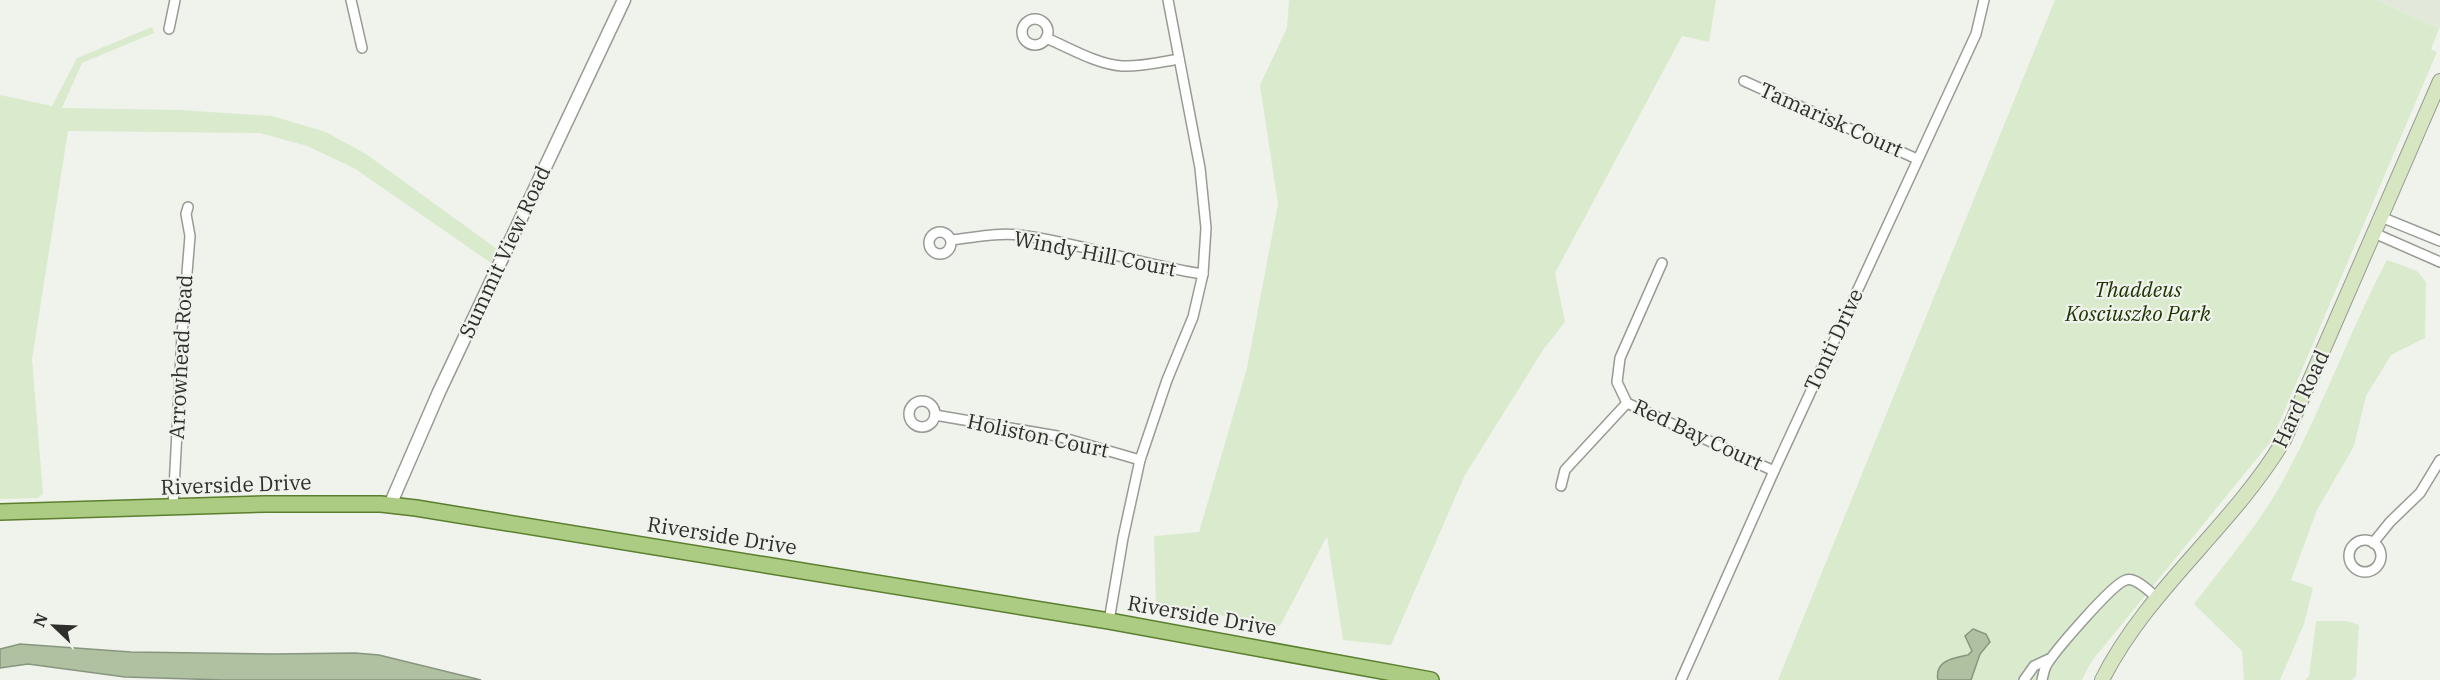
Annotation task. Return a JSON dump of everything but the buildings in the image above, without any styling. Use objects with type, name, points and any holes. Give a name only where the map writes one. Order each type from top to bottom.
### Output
[{"type":"main road","name":"Hard Road","points":[[2102,680],[2141,617],[2256,483],[2284,440],[2440,81]]},
{"type":"main road","name":"Riverside Drive","points":[[0,512],[266,504],[390,505],[480,517],[1109,621],[1300,654],[1431,680]]},
{"type":"street","points":[[169,29],[175,0]]},
{"type":"street","points":[[351,0],[362,48]]},
{"type":"street","name":"Summit View Road","points":[[390,505],[439,392],[624,0]]},
{"type":"street","points":[[1109,621],[1123,538],[1140,460],[1167,380],[1193,317],[1203,274],[1206,228],[1200,168],[1168,0]]},
{"type":"street","name":"Tonti Drive","points":[[1681,680],[1774,471],[1976,34],[1984,0]]},
{"type":"street","points":[[1046,38],[1097,60],[1122,66],[1147,65],[1179,59]]},
{"type":"street","name":"Tamarisk Court","points":[[1744,81],[1917,159]]},
{"type":"street","name":"Arrowhead Road","points":[[173,508],[182,335],[190,236],[186,214],[188,207]]},
{"type":"street","points":[[2381,217],[2440,241]]},
{"type":"street","points":[[2374,233],[2440,262]]},
{"type":"street","name":"Windy Hill Court","points":[[951,240],[1017,234],[1096,250],[1167,269],[1203,274]]},
{"type":"street","name":"Red Bay Court","points":[[1662,263],[1620,358],[1617,382],[1627,403],[1774,471]]},
{"type":"street","points":[[1562,486],[1565,470],[1627,403]]},
{"type":"street","name":"Holiston Court","points":[[935,415],[1057,436],[1140,460]]},
{"type":"street","points":[[2373,543],[2390,522],[2420,493],[2440,460]]},
{"type":"street","points":[[2042,680],[2045,667],[2054,655],[2090,613],[2125,580],[2136,582],[2157,598]]},
{"type":"street","points":[[2024,680],[2034,666],[2042,664],[2054,655]]},
{"type":"shaded area","points":[[2376,0],[2440,0],[2440,28],[2439,29]]},
{"type":"shaded area","points":[[1973,629],[1986,634],[1990,642],[1980,654],[1971,680],[1938,680],[1939,668],[1942,664],[1968,655],[1972,651],[1965,636]]},
{"type":"shaded area","points":[[20,644],[131,652],[355,653],[379,655],[481,680],[224,680],[125,677],[28,664],[0,668],[0,649]]},
{"type":"green space","points":[[1289,0],[1716,0],[1709,42],[1682,36],[1555,273],[1565,322],[1543,350],[1465,475],[1391,645],[1343,640],[1327,536],[1280,626],[1156,604],[1154,536],[1199,532],[1247,368],[1278,204],[1260,85],[1287,28]]},
{"type":"green space","name":"Thaddeus Kosciuszko Park","points":[[2055,0],[2376,0],[2439,29],[2431,49],[2437,52],[2272,440],[2091,662],[2082,680],[1778,680]]},
{"type":"green space","points":[[152,27],[154,33],[82,63],[62,108],[179,110],[272,116],[326,132],[366,154],[497,249],[491,263],[354,168],[307,146],[260,133],[68,131],[32,359],[43,494],[38,498],[0,499],[0,95],[52,106],[77,58]]},
{"type":"green space","points":[[2387,260],[2417,271],[2426,282],[2425,338],[2391,355],[2366,396],[2354,446],[2317,510],[2291,580],[2313,588],[2304,624],[2280,680],[2244,680],[2242,651],[2194,604],[2250,532],[2280,486],[2309,430]]},
{"type":"green space","points":[[2316,621],[2346,621],[2359,625],[2356,676],[2352,680],[2305,680],[2309,676]]}]
